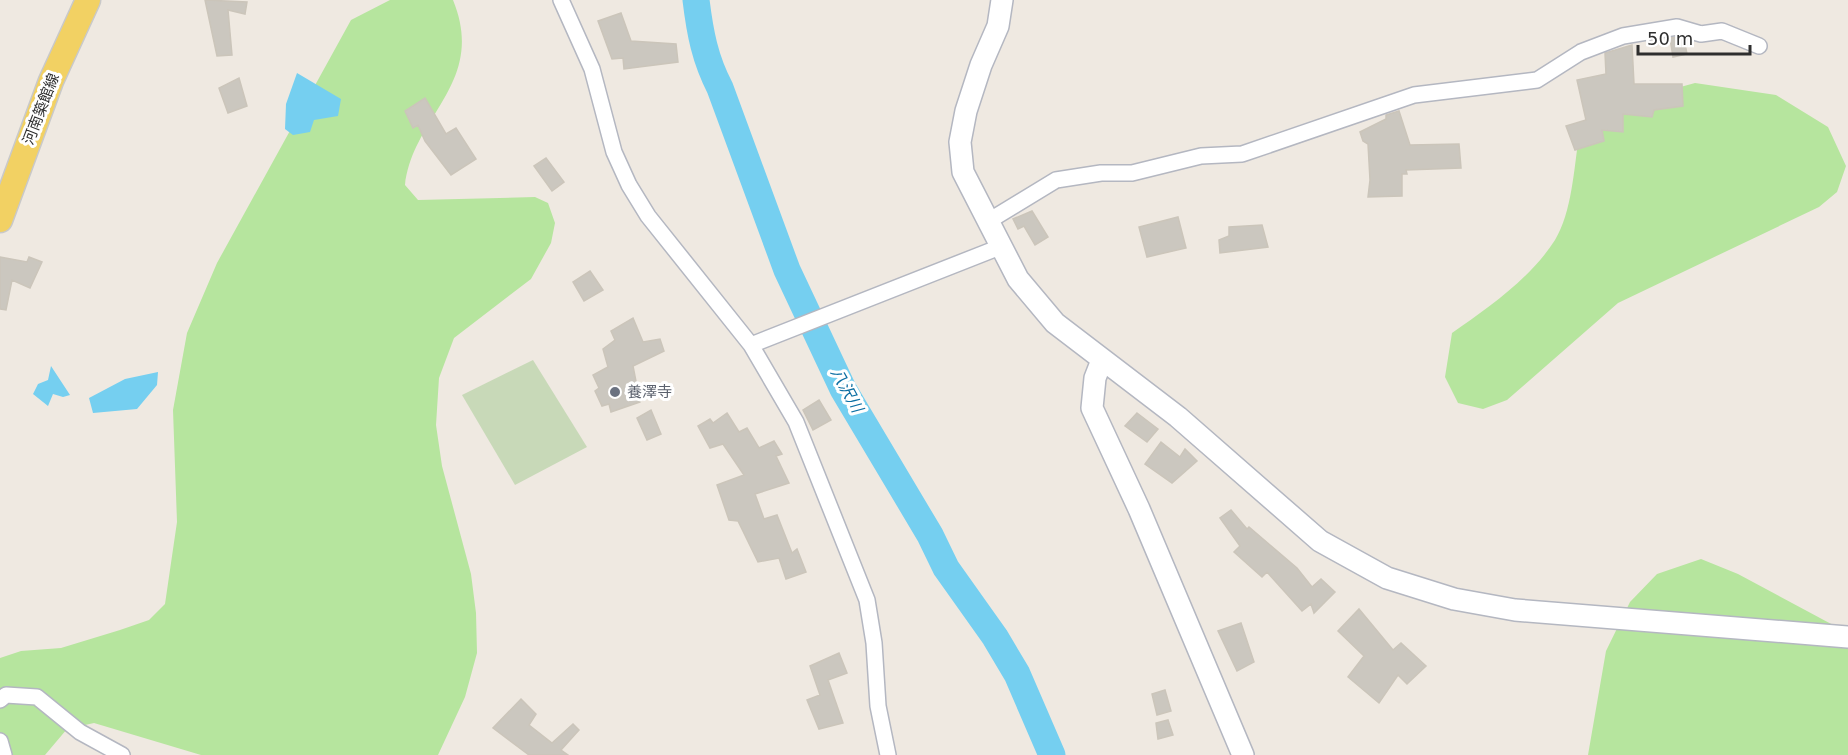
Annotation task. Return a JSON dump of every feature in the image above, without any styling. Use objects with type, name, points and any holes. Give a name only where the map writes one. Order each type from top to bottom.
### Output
[{"type":"main road","name":"河南築館線","points":[[0,220],[51,81],[88,0]]},
{"type":"street","points":[[561,0],[591,69],[614,152],[629,186],[648,216],[752,345],[796,422],[867,600],[874,643],[878,706],[888,755]]},
{"type":"street","points":[[1002,0],[998,26],[981,65],[966,111],[960,142],[963,172],[1018,279],[1040,307],[1080,344],[1178,417],[1320,541],[1387,578],[1454,599],[1515,610],[1848,637]]},
{"type":"street","points":[[987,222],[1056,180],[1101,173],[1132,173],[1201,156],[1242,154],[1414,95],[1537,80],[1581,52],[1623,36],[1677,27],[1701,34],[1722,31],[1759,46]]},
{"type":"street","points":[[752,345],[1000,247]]},
{"type":"street","points":[[1102,360],[1095,378],[1092,408],[1140,509],[1244,755]]},
{"type":"street","points":[[0,700],[6,695],[37,697],[80,732],[122,755]]},
{"type":"street","points":[[0,741],[4,755]]},
{"type":"green space","points":[[390,0],[453,0],[461,29],[461,54],[455,77],[421,138],[411,160],[405,185],[418,200],[535,197],[548,203],[555,223],[551,243],[531,279],[454,338],[439,378],[436,425],[442,466],[471,574],[476,613],[477,653],[465,697],[438,755],[201,755],[94,723],[67,729],[45,755],[0,755],[0,658],[21,651],[61,648],[120,630],[149,620],[165,604],[177,522],[173,410],[187,333],[217,263],[351,20]]},
{"type":"green space","points":[[1695,83],[1776,95],[1828,127],[1846,166],[1837,192],[1819,207],[1618,303],[1507,400],[1483,409],[1458,403],[1445,377],[1452,333],[1521,280],[1555,240],[1569,203],[1579,136],[1633,100]]},
{"type":"green space","points":[[533,360],[587,447],[515,485],[462,395]]},
{"type":"green space","points":[[1701,559],[1738,574],[1848,633],[1848,755],[1588,755],[1606,651],[1630,602],[1657,574]]},
{"type":"water","points":[[297,73],[341,99],[338,116],[314,120],[310,132],[293,135],[285,129],[286,104]]},
{"type":"water","points":[[51,366],[70,395],[63,397],[53,394],[48,406],[33,394],[38,384],[48,380]]},
{"type":"water","points":[[158,372],[157,385],[137,409],[93,413],[89,398],[125,379]]},
{"type":"building","points":[[205,0],[247,2],[245,14],[228,10],[232,55],[217,56]]},
{"type":"building","points":[[621,13],[631,41],[676,44],[678,62],[624,69],[623,58],[612,59],[598,21]]},
{"type":"building","points":[[1670,38],[1684,39],[1687,54],[1673,57]]},
{"type":"building","points":[[1632,45],[1634,84],[1682,84],[1683,106],[1654,110],[1652,117],[1623,114],[1623,132],[1602,130],[1604,141],[1575,150],[1566,126],[1586,120],[1577,80],[1606,74],[1605,53]]},
{"type":"building","points":[[239,78],[247,106],[228,113],[219,88]]},
{"type":"building","points":[[425,98],[446,134],[456,128],[476,159],[451,175],[425,141],[418,125],[413,128],[405,111]]},
{"type":"building","points":[[1399,111],[1410,145],[1459,144],[1461,168],[1406,170],[1407,174],[1402,174],[1402,196],[1368,197],[1370,180],[1368,144],[1363,141],[1360,132],[1386,119],[1386,115]]},
{"type":"building","points":[[546,158],[564,182],[552,191],[534,166]]},
{"type":"building","points":[[1032,211],[1048,237],[1035,245],[1024,226],[1018,229],[1013,219]]},
{"type":"building","points":[[1178,217],[1186,248],[1147,257],[1139,227]]},
{"type":"building","points":[[1262,225],[1268,247],[1220,253],[1219,240],[1229,236],[1229,227]]},
{"type":"building","points":[[0,257],[27,262],[29,257],[42,262],[30,288],[12,280],[6,310],[0,309]]},
{"type":"building","points":[[590,271],[603,290],[584,301],[573,282]]},
{"type":"building","points":[[633,318],[643,342],[660,339],[664,351],[633,366],[640,402],[611,412],[609,404],[602,406],[595,391],[599,388],[593,375],[608,367],[603,349],[615,340],[611,331]]},
{"type":"building","points":[[819,400],[831,420],[813,430],[803,410]]},
{"type":"building","points":[[651,410],[661,434],[647,440],[637,418]]},
{"type":"building","points":[[727,413],[739,432],[747,428],[759,448],[774,441],[782,454],[776,456],[789,483],[755,494],[764,519],[777,515],[792,553],[797,549],[806,572],[786,579],[779,558],[758,562],[738,521],[729,520],[717,485],[744,475],[723,444],[710,448],[698,426],[710,419],[713,423]]},
{"type":"building","points":[[1137,413],[1158,429],[1147,442],[1125,426]]},
{"type":"building","points":[[1161,442],[1180,457],[1185,449],[1197,461],[1172,483],[1145,464]]},
{"type":"building","points":[[1231,510],[1247,529],[1249,527],[1297,568],[1312,587],[1321,579],[1335,592],[1314,613],[1311,604],[1302,611],[1267,572],[1262,577],[1234,552],[1240,546],[1220,518]]},
{"type":"building","points":[[1359,609],[1393,650],[1401,643],[1426,666],[1407,684],[1398,675],[1379,703],[1348,677],[1364,656],[1338,631]]},
{"type":"building","points":[[1241,623],[1254,662],[1237,671],[1218,631]]},
{"type":"building","points":[[839,653],[847,673],[828,680],[843,723],[819,729],[807,700],[820,695],[810,666]]},
{"type":"building","points":[[1165,690],[1171,711],[1157,715],[1152,694]]},
{"type":"building","points":[[521,699],[536,714],[529,725],[552,743],[573,724],[579,730],[561,750],[568,755],[529,755],[493,728]]},
{"type":"building","points":[[1168,720],[1173,735],[1158,739],[1156,723]]},
{"type":"waterway","name":"八沢川","points":[[696,0],[701,35],[707,56],[787,270],[843,389],[930,535],[946,568],[995,637],[1017,674],[1052,755]]},
{"type":"place","name":"養澤寺","points":[[615,392]]}]
